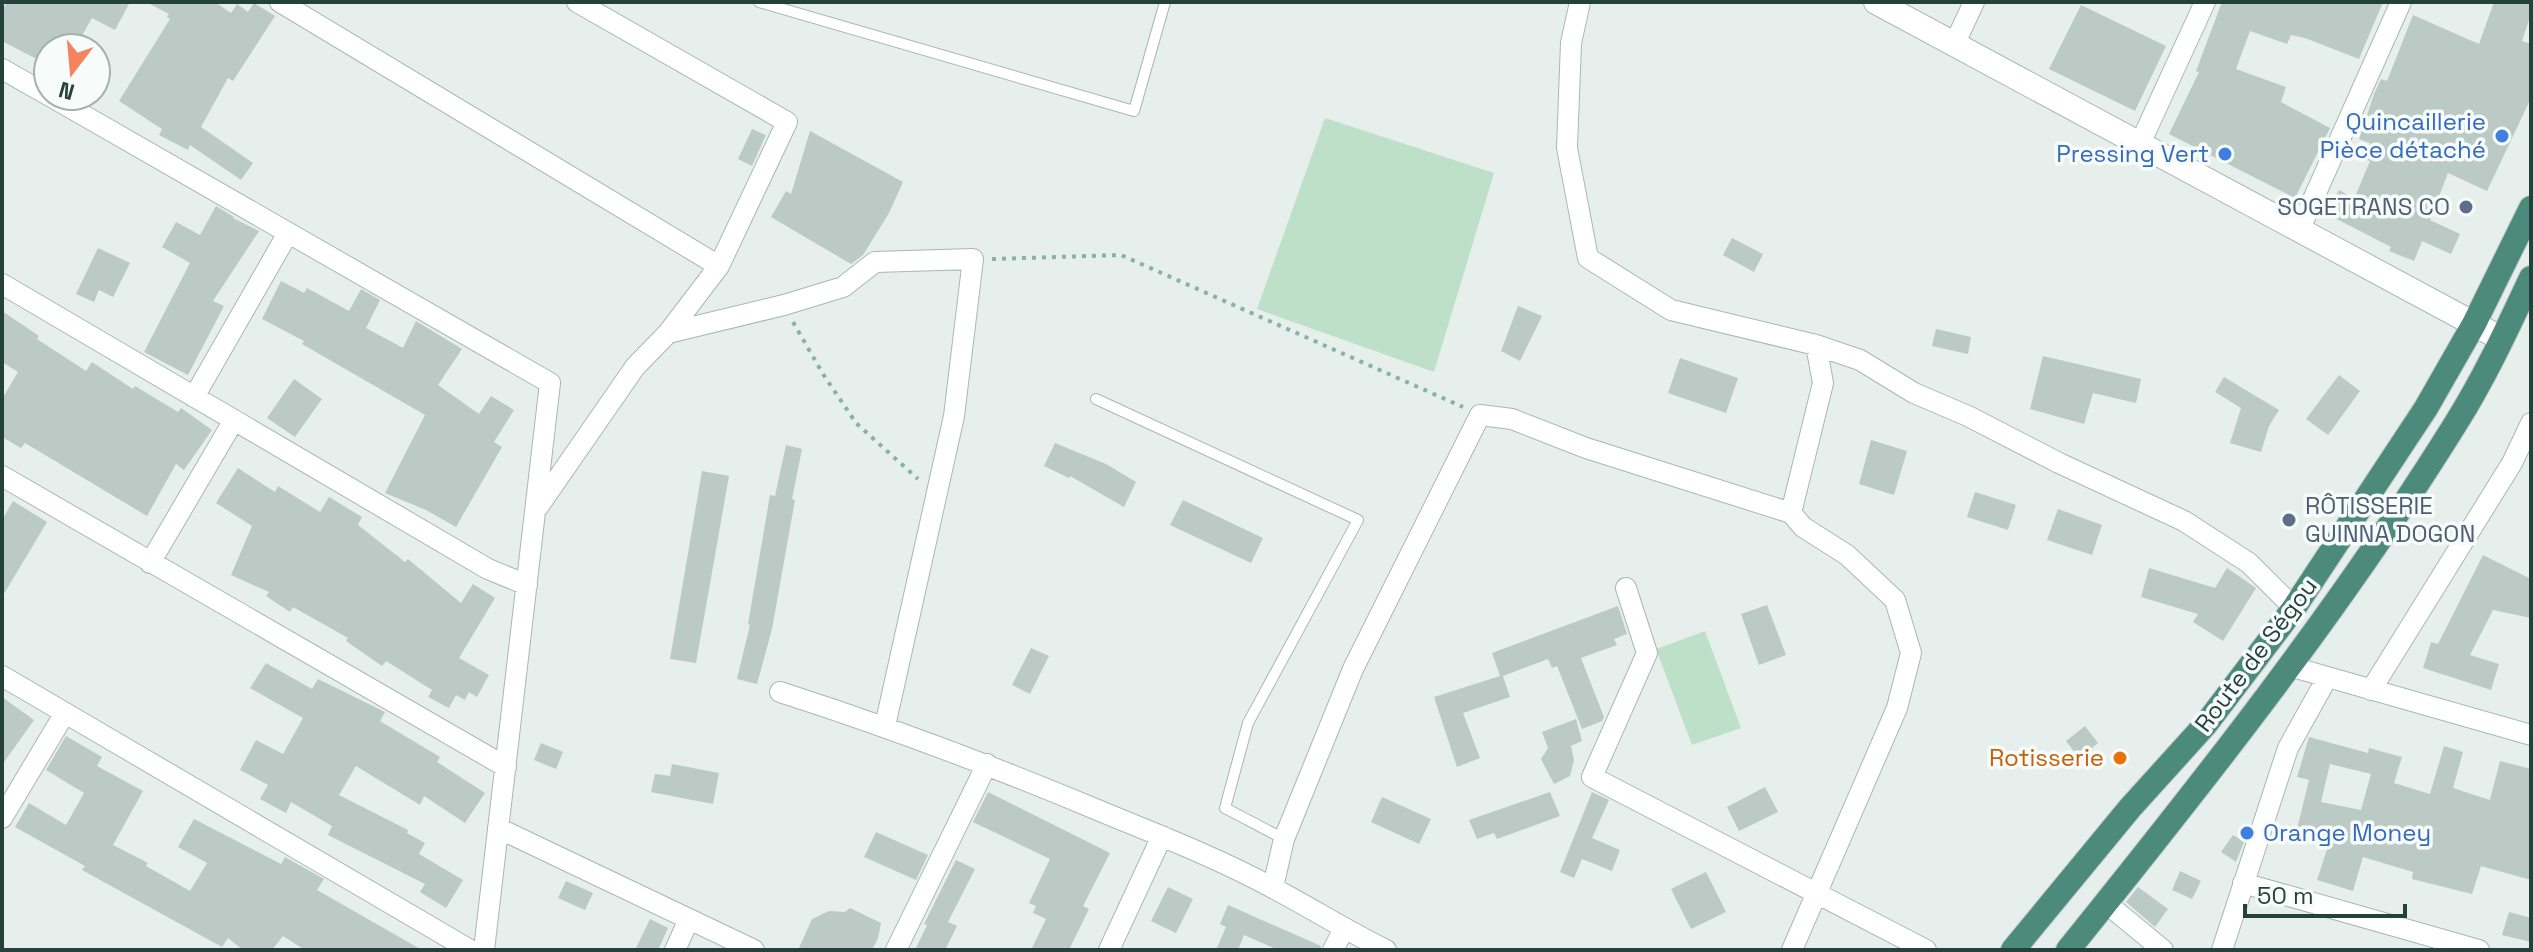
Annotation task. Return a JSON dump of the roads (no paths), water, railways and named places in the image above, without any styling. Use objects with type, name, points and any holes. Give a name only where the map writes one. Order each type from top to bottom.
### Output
[{"type":"highway","name":"Route de Ségou","points":[[2013,950],[2130,808],[2206,724],[2294,608],[2426,408],[2474,324],[2531,208]]},
{"type":"highway","name":"Route de Ségou","points":[[2068,950],[2234,742],[2325,619],[2457,422],[2531,278]]},
{"type":"street","points":[[280,2],[719,266]]},
{"type":"street","points":[[535,511],[635,367],[668,333],[719,266],[787,122],[577,2]]},
{"type":"street","points":[[615,23],[617,2]]},
{"type":"street","points":[[1580,2],[1571,43],[1567,148],[1588,258],[1671,310],[1816,345],[1860,360],[1914,393],[2184,521],[2249,563],[2294,608]]},
{"type":"street","points":[[1876,2],[2502,339]]},
{"type":"street","points":[[1954,45],[1974,2]]},
{"type":"street","points":[[2139,146],[2205,2]]},
{"type":"street","points":[[2299,231],[2401,2]]},
{"type":"street","points":[[2,69],[32,86]]},
{"type":"street","points":[[77,112],[550,383],[484,950]]},
{"type":"street","points":[[194,397],[288,233]]},
{"type":"street","points":[[668,333],[784,305],[843,287],[875,262],[973,259],[954,416],[885,726]]},
{"type":"street","points":[[2,284],[488,569],[527,585]]},
{"type":"street","points":[[1791,513],[1823,383],[1816,345]]},
{"type":"street","points":[[1273,887],[1284,839],[1353,669],[1480,415],[1512,419],[1586,448],[1791,513],[1803,527],[1847,555],[1895,600],[1911,653],[1897,708],[1792,950]]},
{"type":"street","points":[[150,563],[234,420]]},
{"type":"street","points":[[2371,690],[2521,466],[2531,423]]},
{"type":"street","points":[[2,476],[506,767]]},
{"type":"street","points":[[1626,588],[1647,653],[1592,777],[1926,950]]},
{"type":"street","points":[[2289,666],[2531,735]]},
{"type":"street","points":[[2,676],[470,950]]},
{"type":"street","points":[[2222,950],[2288,748],[2327,678]]},
{"type":"street","points":[[780,692],[987,764],[1162,836],[1273,887],[1386,950]]},
{"type":"street","points":[[2,818],[65,713]]},
{"type":"street","points":[[896,950],[987,764]]},
{"type":"street","points":[[498,828],[754,950]]},
{"type":"street","points":[[1109,950],[1162,836]]},
{"type":"street","points":[[2243,883],[2479,950]]},
{"type":"street","points":[[2106,903],[2163,950]]},
{"type":"street","points":[[675,950],[689,919]]},
{"type":"street","points":[[1333,950],[1344,929]]},
{"type":"lane","points":[[759,2],[1134,111],[1165,2]]},
{"type":"lane","points":[[1096,399],[1358,520],[1248,723],[1225,808],[1284,839]]},
{"type":"place","name":"Quincaillerie Pièce détaché","points":[[2502,136]]},
{"type":"place","name":"Pressing Vert","points":[[2225,154]]},
{"type":"place","name":"SOGETRANS CO","points":[[2466,207]]},
{"type":"place","name":"RÔTISSERIE GUINNA DOGON","points":[[2289,520]]},
{"type":"place","name":"Rotisserie","points":[[2120,758]]},
{"type":"place","name":"Orange Money","points":[[2247,833]]}]
